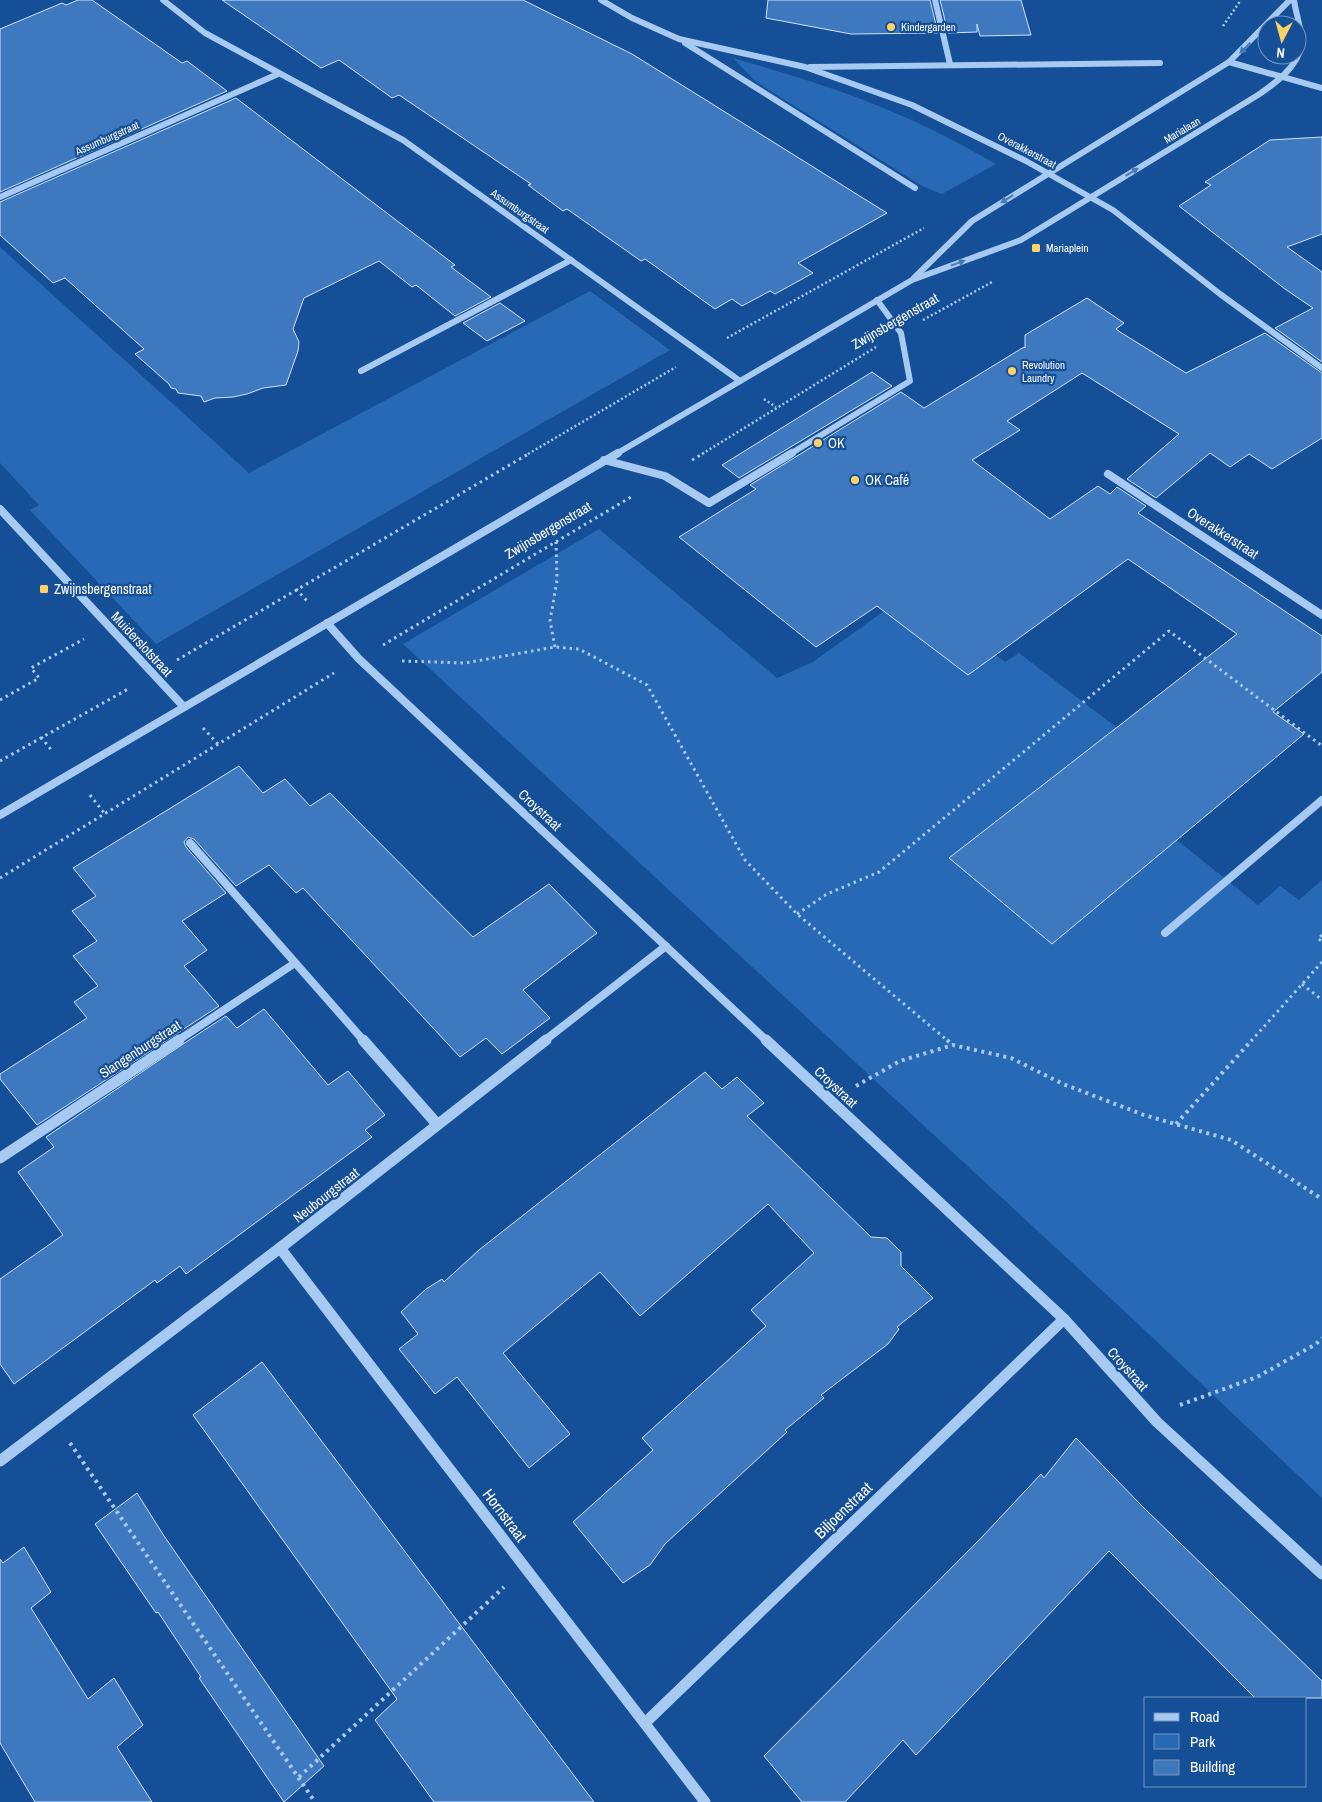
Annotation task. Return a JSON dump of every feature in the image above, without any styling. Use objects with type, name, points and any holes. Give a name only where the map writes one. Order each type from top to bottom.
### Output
[{"type":"street","name":"Assumburgstraat","points":[[163,0],[205,33],[403,140],[740,381]]},
{"type":"street","name":"Overakkerstraat","points":[[601,0],[632,18],[678,38],[915,188]]},
{"type":"street","points":[[934,0],[950,64]]},
{"type":"street","points":[[1049,173],[1230,62],[1290,0]]},
{"type":"street","name":"Marialaan","points":[[1091,197],[1258,95],[1282,77],[1294,61],[1301,46],[1294,0]]},
{"type":"street","name":"Overakkerstraat","points":[[678,38],[805,67],[912,105],[1049,173],[1113,210],[1220,294],[1322,368]]},
{"type":"street","points":[[1230,62],[1322,88]]},
{"type":"street","points":[[805,67],[1160,63]]},
{"type":"street","name":"Assumburgstraat","points":[[0,196],[278,74]]},
{"type":"street","name":"Zwijnsbergenstraat","points":[[912,280],[972,221],[1049,173]]},
{"type":"street","name":"Zwijnsbergenstraat","points":[[0,815],[912,280],[1021,240],[1091,197]]},
{"type":"street","points":[[361,371],[571,260]]},
{"type":"street","points":[[604,460],[665,476],[709,503],[910,381],[900,333],[877,300]]},
{"type":"street","name":"Overakkerstraat","points":[[1108,474],[1322,615]]},
{"type":"street","name":"Muiderslotstraat","points":[[0,509],[184,708]]},
{"type":"street","name":"Croystraat","points":[[327,623],[359,659],[1064,1319],[1157,1422],[1322,1574]]},
{"type":"street","points":[[1166,933],[1322,800]]},
{"type":"street","points":[[190,843],[437,1124]]},
{"type":"street","name":"Neubourgstraat","points":[[0,1461],[280,1248],[666,946]]},
{"type":"street","name":"Slangenburgstraat","points":[[0,1158],[295,963]]},
{"type":"street","name":"Hornstraat","points":[[280,1248],[704,1802]]},
{"type":"street","name":"Biljoenstraat","points":[[645,1724],[1064,1319]]},
{"type":"path","points":[[0,761],[153,675],[700,352],[928,226]]},
{"type":"path","name":"Zwijnsbergenstraat","points":[[0,878],[776,407],[900,333],[1000,278]]},
{"type":"path","points":[[555,647],[550,621],[556,580],[556,542]]},
{"type":"path","points":[[0,700],[40,678],[31,668],[108,626]]},
{"type":"path","points":[[797,914],[827,894],[879,872],[1169,631],[1322,746]]},
{"type":"path","points":[[359,659],[465,663],[555,647],[579,649],[647,685],[745,860],[797,914],[953,1045],[1011,1058],[1063,1084],[1144,1115],[1231,1140],[1322,1199]]},
{"type":"path","points":[[1322,935],[1318,939],[1322,941]]},
{"type":"path","points":[[1176,1124],[1322,962]]},
{"type":"path","points":[[1302,984],[1322,1000]]},
{"type":"path","points":[[831,1100],[900,1061],[953,1045]]},
{"type":"path","points":[[1172,1408],[1257,1378],[1316,1344],[1322,1338]]},
{"type":"path","points":[[54,1420],[315,1802]]},
{"type":"path","points":[[298,1777],[525,1568]]},
{"type":"green space","points":[[733,58],[775,70],[880,106],[960,144],[996,164],[942,194],[922,186],[755,81]]},
{"type":"green space","points":[[0,247],[249,473],[590,291],[670,350],[156,644],[30,510],[39,505],[0,463]]},
{"type":"green space","points":[[599,529],[777,678],[813,662],[912,591],[1005,662],[1019,653],[1137,743],[1173,837],[1258,905],[1280,886],[1299,900],[1322,880],[1322,1498],[1135,1321],[403,644]]},
{"type":"building","points":[[78,0],[92,0],[182,63],[187,61],[227,91],[0,192],[0,29],[62,3],[66,5]]},
{"type":"building","points":[[222,0],[523,0],[632,54],[887,213],[798,263],[813,273],[775,294],[770,291],[742,306],[732,299],[715,309],[645,259],[641,261],[567,209],[563,211],[528,185],[531,184],[399,95],[392,98],[339,60],[321,68]]},
{"type":"building","points":[[768,0],[930,0],[938,33],[851,34],[766,18]]},
{"type":"building","points":[[940,0],[1021,0],[1031,35],[980,36],[977,24],[977,32],[948,33]]},
{"type":"building","points":[[236,98],[455,265],[451,267],[491,297],[455,316],[416,285],[412,287],[379,261],[304,298],[293,329],[299,342],[298,351],[286,385],[263,388],[247,394],[215,398],[204,402],[201,396],[178,393],[176,389],[171,388],[169,384],[135,354],[144,349],[65,278],[53,283],[0,235],[0,202]]},
{"type":"building","points":[[1322,137],[1322,234],[1287,247],[1322,272],[1322,362],[1275,328],[1313,308],[1285,289],[1179,206],[1211,185],[1205,182],[1270,140]]},
{"type":"building","points":[[1087,298],[1124,323],[1116,329],[1186,373],[1265,333],[1322,373],[1322,438],[1272,469],[1249,454],[1230,467],[1210,453],[1156,498],[1127,479],[1179,434],[1082,373],[1007,421],[1020,430],[972,460],[1050,519],[1098,486],[1110,494],[1117,487],[1146,506],[1138,513],[1322,636],[1322,672],[1273,712],[1304,734],[1052,944],[949,858],[1237,634],[1128,559],[968,675],[877,606],[816,647],[679,537],[756,489],[750,485],[901,392],[924,408],[1025,348],[1025,335]]},
{"type":"building","points":[[500,303],[525,321],[487,341],[463,323]]},
{"type":"building","points":[[872,372],[892,386],[739,478],[722,465]]},
{"type":"building","points":[[239,766],[263,793],[285,779],[310,806],[330,793],[473,937],[549,884],[597,933],[523,990],[550,1018],[502,1054],[486,1038],[460,1057],[303,888],[296,893],[269,865],[236,886],[194,839],[188,837],[184,842],[186,847],[226,893],[182,921],[207,950],[184,966],[219,1006],[37,1125],[0,1079],[0,1074],[87,1018],[74,1002],[98,986],[73,956],[97,941],[72,911],[96,896],[73,868]]},
{"type":"building","points":[[264,1009],[328,1085],[348,1071],[385,1115],[365,1130],[372,1137],[186,1274],[180,1266],[157,1283],[155,1280],[14,1384],[0,1364],[0,1279],[63,1235],[18,1172],[54,1147],[46,1137],[186,1042],[226,1016],[237,1028]]},
{"type":"building","points":[[705,1072],[722,1089],[737,1077],[764,1103],[747,1116],[871,1237],[887,1238],[901,1252],[901,1266],[933,1298],[897,1327],[899,1329],[888,1344],[821,1395],[824,1398],[785,1430],[787,1432],[665,1544],[650,1565],[623,1583],[573,1522],[653,1450],[642,1438],[766,1326],[751,1310],[814,1253],[768,1204],[640,1316],[600,1272],[503,1353],[570,1434],[529,1468],[457,1377],[435,1394],[399,1349],[418,1334],[401,1312],[426,1289],[442,1279],[444,1282],[479,1250]]},
{"type":"building","points":[[262,1362],[594,1802],[434,1802],[375,1720],[397,1699],[193,1415]]},
{"type":"building","points":[[1076,1438],[1143,1507],[1322,1681],[1322,1698],[1254,1697],[1109,1551],[916,1755],[903,1740],[845,1802],[802,1802],[764,1756],[982,1537],[1041,1474],[1044,1478]]},
{"type":"building","points":[[137,1493],[164,1536],[324,1766],[284,1802],[199,1678],[201,1677],[158,1612],[156,1613],[95,1524]]},
{"type":"building","points":[[24,1547],[51,1592],[31,1608],[88,1699],[114,1678],[143,1725],[117,1747],[152,1802],[35,1802],[0,1743],[0,1559],[3,1563]]},
{"type":"place","name":"Kindergarden","points":[[891,27]]},
{"type":"place","name":"Mariaplein","points":[[1036,248]]},
{"type":"place","name":"Revolution Laundry","points":[[1012,371]]},
{"type":"place","name":"OK","points":[[818,443]]},
{"type":"place","name":"OK Café","points":[[855,480]]},
{"type":"place","name":"Zwijnsbergenstraat","points":[[44,589]]}]
